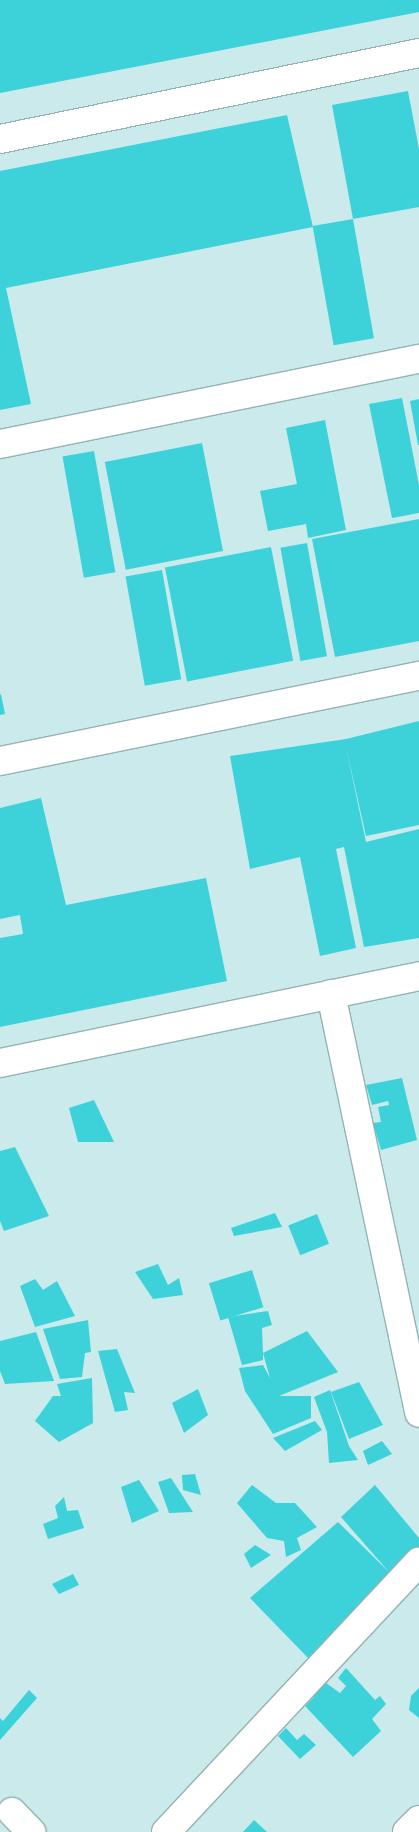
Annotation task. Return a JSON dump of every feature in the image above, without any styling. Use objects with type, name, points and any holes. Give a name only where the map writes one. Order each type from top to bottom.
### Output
[{"type":"street","points":[[0,139],[419,53]]},
{"type":"street","points":[[0,444],[419,359]]},
{"type":"street","points":[[0,761],[419,676]]},
{"type":"street","points":[[0,1063],[419,976]]},
{"type":"street","points":[[331,994],[419,1413]]},
{"type":"street","points":[[166,1832],[419,1562]]},
{"type":"street","points":[[12,1812],[31,1832]]},
{"type":"street","points":[[407,1832],[419,1820]]},
{"type":"building","points":[[0,0],[419,0],[419,12],[0,93]]},
{"type":"building","points":[[408,91],[419,149],[419,207],[353,219],[332,105]]},
{"type":"building","points":[[287,115],[313,227],[6,288],[31,404],[0,410],[0,171]]},
{"type":"building","points":[[353,219],[374,338],[334,345],[313,226]]},
{"type":"building","points":[[402,398],[419,485],[419,513],[392,518],[369,404]]},
{"type":"building","points":[[419,399],[419,445],[418,445],[410,401]]},
{"type":"building","points":[[325,420],[346,530],[308,538],[306,524],[268,531],[260,491],[297,484],[286,428]]},
{"type":"building","points":[[202,443],[223,551],[126,570],[105,462]]},
{"type":"building","points":[[94,451],[115,572],[84,578],[62,457]]},
{"type":"building","points":[[419,519],[419,641],[335,657],[312,539]]},
{"type":"building","points":[[307,543],[327,656],[300,661],[280,548]]},
{"type":"building","points":[[271,547],[293,661],[187,681],[165,568]]},
{"type":"building","points":[[162,570],[181,679],[145,686],[126,576]]},
{"type":"building","points":[[0,695],[5,714],[0,715]]},
{"type":"building","points":[[419,721],[419,825],[366,836],[346,747],[366,842],[419,829],[419,938],[364,947],[344,847],[336,849],[356,948],[320,956],[300,857],[250,869],[230,756],[346,739]]},
{"type":"building","points":[[41,798],[66,905],[206,878],[227,981],[0,1027],[0,938],[23,934],[20,915],[0,919],[0,808]]},
{"type":"building","points":[[402,1078],[417,1140],[381,1150],[373,1123],[381,1122],[378,1107],[389,1105],[388,1101],[372,1105],[366,1085]]},
{"type":"building","points":[[94,1100],[114,1142],[78,1142],[69,1108]]},
{"type":"building","points":[[15,1147],[49,1216],[4,1231],[0,1221],[0,1151]]},
{"type":"building","points":[[275,1213],[282,1227],[234,1236],[231,1228]]},
{"type":"building","points":[[317,1214],[329,1244],[300,1255],[288,1226]]},
{"type":"building","points":[[158,1264],[168,1285],[179,1278],[183,1295],[153,1299],[135,1272]]},
{"type":"building","points":[[252,1270],[263,1307],[220,1320],[209,1283]]},
{"type":"building","points":[[35,1279],[43,1290],[57,1281],[75,1316],[35,1327],[20,1286]]},
{"type":"building","points":[[268,1311],[272,1325],[262,1328],[263,1360],[242,1365],[228,1317]]},
{"type":"building","points":[[88,1320],[91,1352],[85,1353],[82,1377],[60,1379],[43,1329]]},
{"type":"building","points":[[307,1331],[338,1372],[279,1396],[311,1396],[311,1418],[273,1434],[245,1391],[239,1368],[263,1365],[270,1378],[263,1353]]},
{"type":"building","points":[[36,1332],[54,1381],[5,1384],[0,1371],[0,1341]]},
{"type":"building","points":[[117,1349],[135,1393],[124,1392],[128,1410],[115,1412],[98,1351]]},
{"type":"building","points":[[92,1378],[93,1423],[59,1442],[35,1421],[53,1396],[61,1396],[57,1384]]},
{"type":"building","points":[[359,1382],[383,1425],[349,1439],[331,1392]]},
{"type":"building","points":[[198,1389],[208,1415],[184,1433],[172,1403]]},
{"type":"building","points":[[330,1390],[349,1446],[358,1460],[329,1463],[327,1432],[314,1397]]},
{"type":"building","points":[[315,1421],[322,1430],[285,1451],[273,1438]]},
{"type":"building","points":[[382,1441],[392,1454],[368,1465],[363,1451]]},
{"type":"building","points":[[195,1474],[201,1495],[183,1490],[182,1475]]},
{"type":"building","points":[[171,1478],[193,1512],[169,1513],[158,1482]]},
{"type":"building","points":[[139,1480],[159,1511],[132,1523],[121,1487]]},
{"type":"building","points":[[252,1485],[276,1503],[295,1503],[317,1527],[297,1538],[301,1550],[286,1557],[284,1541],[267,1538],[237,1503]]},
{"type":"building","points":[[375,1485],[419,1538],[419,1548],[312,1662],[250,1598],[338,1522],[389,1572],[341,1517]]},
{"type":"building","points":[[64,1497],[67,1511],[78,1510],[84,1528],[48,1539],[43,1524],[58,1518],[55,1506]]},
{"type":"building","points":[[255,1545],[271,1555],[251,1568],[244,1554]]},
{"type":"building","points":[[73,1574],[79,1585],[59,1594],[52,1584]]},
{"type":"building","points":[[346,1668],[375,1700],[380,1696],[386,1704],[372,1719],[381,1731],[353,1757],[305,1706],[314,1697],[308,1690],[322,1680],[340,1693],[346,1686],[338,1678]]},
{"type":"building","points":[[419,1688],[419,1718],[409,1710],[411,1696]]},
{"type":"building","points":[[29,1690],[37,1698],[0,1740],[0,1718],[3,1721]]},
{"type":"building","points":[[286,1728],[297,1740],[304,1734],[316,1745],[300,1759],[278,1736]]},
{"type":"building","points":[[254,1820],[267,1832],[243,1832]]}]
